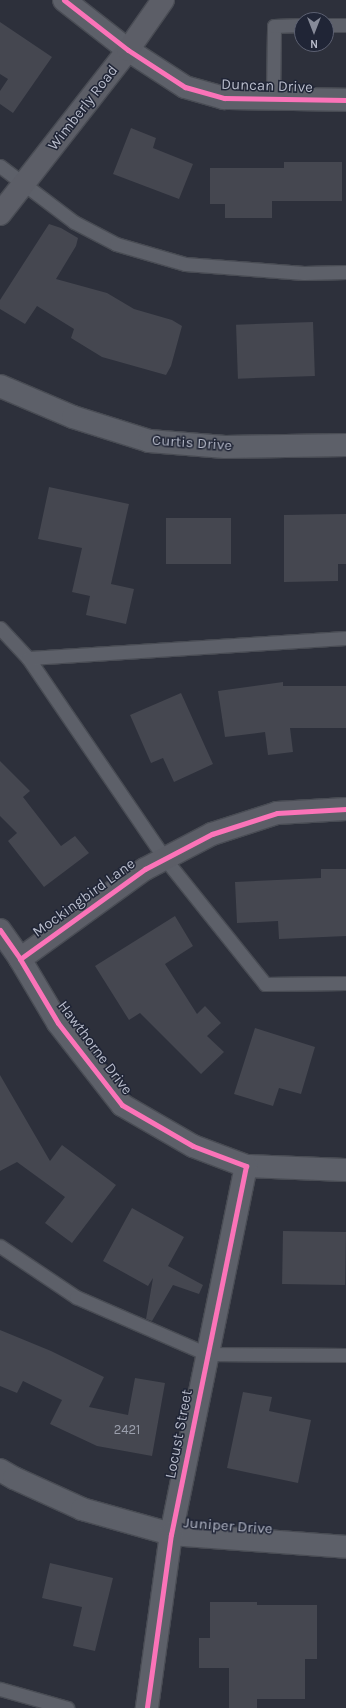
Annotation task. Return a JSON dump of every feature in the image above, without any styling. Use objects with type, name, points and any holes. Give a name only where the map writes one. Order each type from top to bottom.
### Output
[{"type":"main road","name":"Wimberly Road","points":[[0,214],[128,50],[163,0]]},
{"type":"main road","name":"Mockingbird Lane","points":[[20,959],[144,869],[212,834],[277,813],[346,809]]},
{"type":"main road","name":"Hawthorne Drive","points":[[0,930],[20,959]]},
{"type":"street","name":"Duncan Drive","points":[[64,0],[128,50],[185,87],[224,98],[346,100]]},
{"type":"street","name":"Curtis Drive","points":[[0,386],[73,417],[149,441],[225,447],[346,445]]},
{"type":"street","name":"Hawthorne Drive","points":[[20,959],[58,1023],[122,1105],[193,1146],[246,1166],[346,1170]]},
{"type":"street","name":"Locust Street","points":[[147,1708],[171,1534],[246,1166]]},
{"type":"street","name":"Juniper Drive","points":[[0,1470],[14,1478],[82,1509],[171,1534],[346,1547]]},
{"type":"lane","points":[[273,100],[274,26],[294,25]]},
{"type":"lane","points":[[334,25],[346,25]]},
{"type":"lane","points":[[0,166],[74,222],[116,244],[185,264],[304,272],[346,272]]},
{"type":"lane","points":[[0,628],[28,658],[165,859],[265,984],[346,983]]},
{"type":"lane","points":[[28,658],[346,638]]},
{"type":"lane","points":[[0,1246],[76,1297],[208,1354],[346,1355]]},
{"type":"lane","points":[[0,1688],[68,1708]]},
{"type":"building","points":[[0,22],[52,57],[13,113],[0,104],[0,91],[8,79],[0,74]]},
{"type":"building","points":[[131,128],[156,138],[153,148],[193,164],[179,199],[113,174]]},
{"type":"building","points":[[284,162],[342,162],[342,201],[272,201],[272,218],[225,218],[225,204],[210,204],[210,168],[284,168]]},
{"type":"building","points":[[49,224],[61,228],[78,238],[76,246],[56,279],[107,293],[134,309],[172,320],[182,326],[171,366],[166,375],[102,357],[71,338],[74,329],[37,306],[25,324],[0,309],[0,300]]},
{"type":"building","points":[[313,322],[315,376],[238,379],[236,325]]},
{"type":"building","points":[[49,487],[129,504],[111,584],[134,589],[126,624],[86,615],[90,596],[72,592],[82,548],[38,539]]},
{"type":"building","points":[[346,514],[346,564],[338,564],[338,581],[284,582],[284,515]]},
{"type":"building","points":[[166,518],[231,518],[231,564],[166,564]]},
{"type":"building","points":[[283,682],[283,686],[346,686],[346,728],[290,728],[293,752],[268,755],[265,732],[225,737],[218,691]]},
{"type":"building","points":[[181,693],[213,764],[174,782],[163,758],[151,763],[130,715]]},
{"type":"building","points":[[0,761],[30,791],[23,797],[61,846],[75,836],[89,853],[44,887],[8,841],[17,833],[0,816]]},
{"type":"building","points":[[321,869],[346,869],[346,936],[279,939],[278,921],[237,923],[235,882],[321,878]]},
{"type":"building","points":[[175,916],[193,946],[165,964],[197,1014],[205,1006],[221,1023],[207,1036],[224,1052],[201,1074],[140,1013],[129,1020],[95,966]]},
{"type":"building","points":[[255,1028],[315,1047],[301,1094],[279,1088],[273,1106],[234,1094]]},
{"type":"building","points":[[0,1075],[50,1161],[62,1145],[116,1185],[72,1243],[45,1223],[65,1197],[17,1162],[0,1171]]},
{"type":"building","points":[[132,1208],[184,1237],[168,1266],[203,1285],[199,1294],[173,1285],[152,1321],[146,1319],[153,1278],[148,1286],[103,1261]]},
{"type":"building","points":[[283,1231],[346,1232],[345,1285],[282,1284]]},
{"type":"building","points":[[0,1330],[51,1351],[104,1377],[89,1407],[128,1415],[135,1378],[165,1383],[152,1456],[97,1446],[50,1424],[62,1400],[23,1381],[17,1393],[0,1386]]},
{"type":"building","points":[[243,1392],[272,1397],[269,1411],[311,1420],[298,1483],[227,1468]]},
{"type":"building","points":[[50,1563],[113,1578],[95,1651],[73,1646],[82,1607],[42,1598]]},
{"type":"building","points":[[210,1602],[257,1602],[257,1605],[317,1605],[317,1659],[305,1659],[305,1699],[257,1699],[257,1708],[229,1708],[229,1668],[199,1668],[199,1638],[210,1638]]},
{"type":"cycle path","points":[[64,0],[128,50],[185,87],[224,98],[346,100]]},
{"type":"cycle path","points":[[20,959],[145,869],[212,834],[277,813],[346,809]]},
{"type":"cycle path","points":[[0,930],[20,959],[58,1023],[122,1105],[193,1146],[246,1166],[171,1534],[147,1708]]}]
